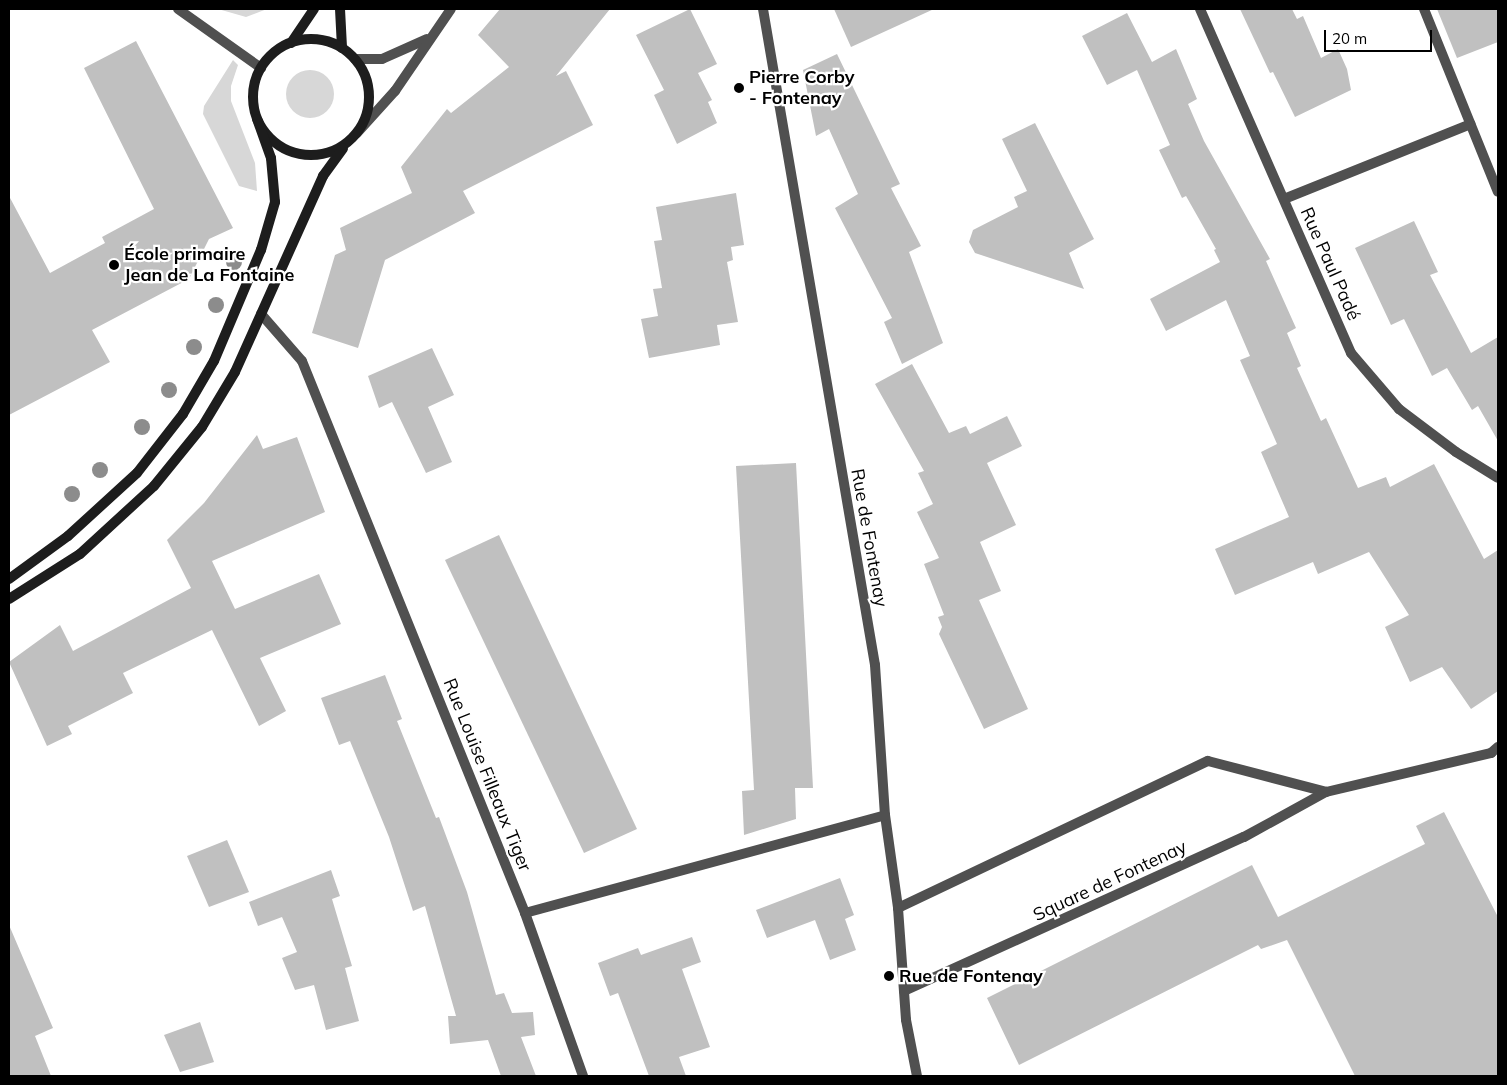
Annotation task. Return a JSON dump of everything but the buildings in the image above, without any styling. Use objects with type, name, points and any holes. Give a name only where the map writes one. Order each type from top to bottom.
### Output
[{"type":"street","points":[[178,9],[261,68]]},
{"type":"street","points":[[9,579],[68,536],[137,473],[183,414],[214,361],[261,250],[275,202],[271,158],[257,120],[253,102],[254,84],[261,68],[274,53],[290,43],[314,9]]},
{"type":"street","points":[[340,9],[342,48]]},
{"type":"street","points":[[9,599],[80,554],[154,486],[202,427],[235,372],[323,176],[343,148],[395,90],[428,38],[451,9]]},
{"type":"street","name":"Rue de Fontenay","points":[[763,9],[875,665],[884,815],[898,908],[904,991],[917,1076]]},
{"type":"street","name":"Rue Paul Padé","points":[[1200,9],[1351,353],[1400,409],[1456,452],[1498,478]]},
{"type":"street","points":[[1424,9],[1498,192]]},
{"type":"street","points":[[355,59],[382,59],[428,38]]},
{"type":"street","points":[[290,43],[324,40],[342,48],[355,59],[365,76],[370,96],[367,116],[357,133]]},
{"type":"street","points":[[257,120],[268,136],[284,148],[303,155],[323,154],[343,148]]},
{"type":"street","points":[[1284,199],[1471,124]]},
{"type":"street","name":"Rue Louise Filleaux Tiger","points":[[261,314],[302,361],[525,913],[583,1076]]},
{"type":"street","name":"Square de Fontenay","points":[[904,991],[1244,837],[1326,792],[1491,753],[1498,747]]},
{"type":"street","name":"Square de Fontenay","points":[[898,908],[1208,761],[1326,792]]},
{"type":"street","points":[[525,913],[884,815]]},
{"type":"shaded area","points":[[218,9],[267,9],[246,17]]},
{"type":"shaded area","points":[[233,60],[238,65],[231,86],[231,101],[255,163],[257,191],[239,186],[203,114],[204,106]]},
{"type":"shaded area","points":[[310,70],[319,72],[327,77],[332,85],[334,94],[332,103],[327,111],[319,116],[310,118],[301,116],[293,111],[288,103],[286,94],[288,85],[293,77],[301,72]]},
{"type":"place","name":"Pierre Corby - Fontenay","points":[[739,88]]},
{"type":"place","name":"École primaire Jean de La Fontaine","points":[[114,265]]},
{"type":"place","name":"Rue de Fontenay","points":[[889,976]]}]
